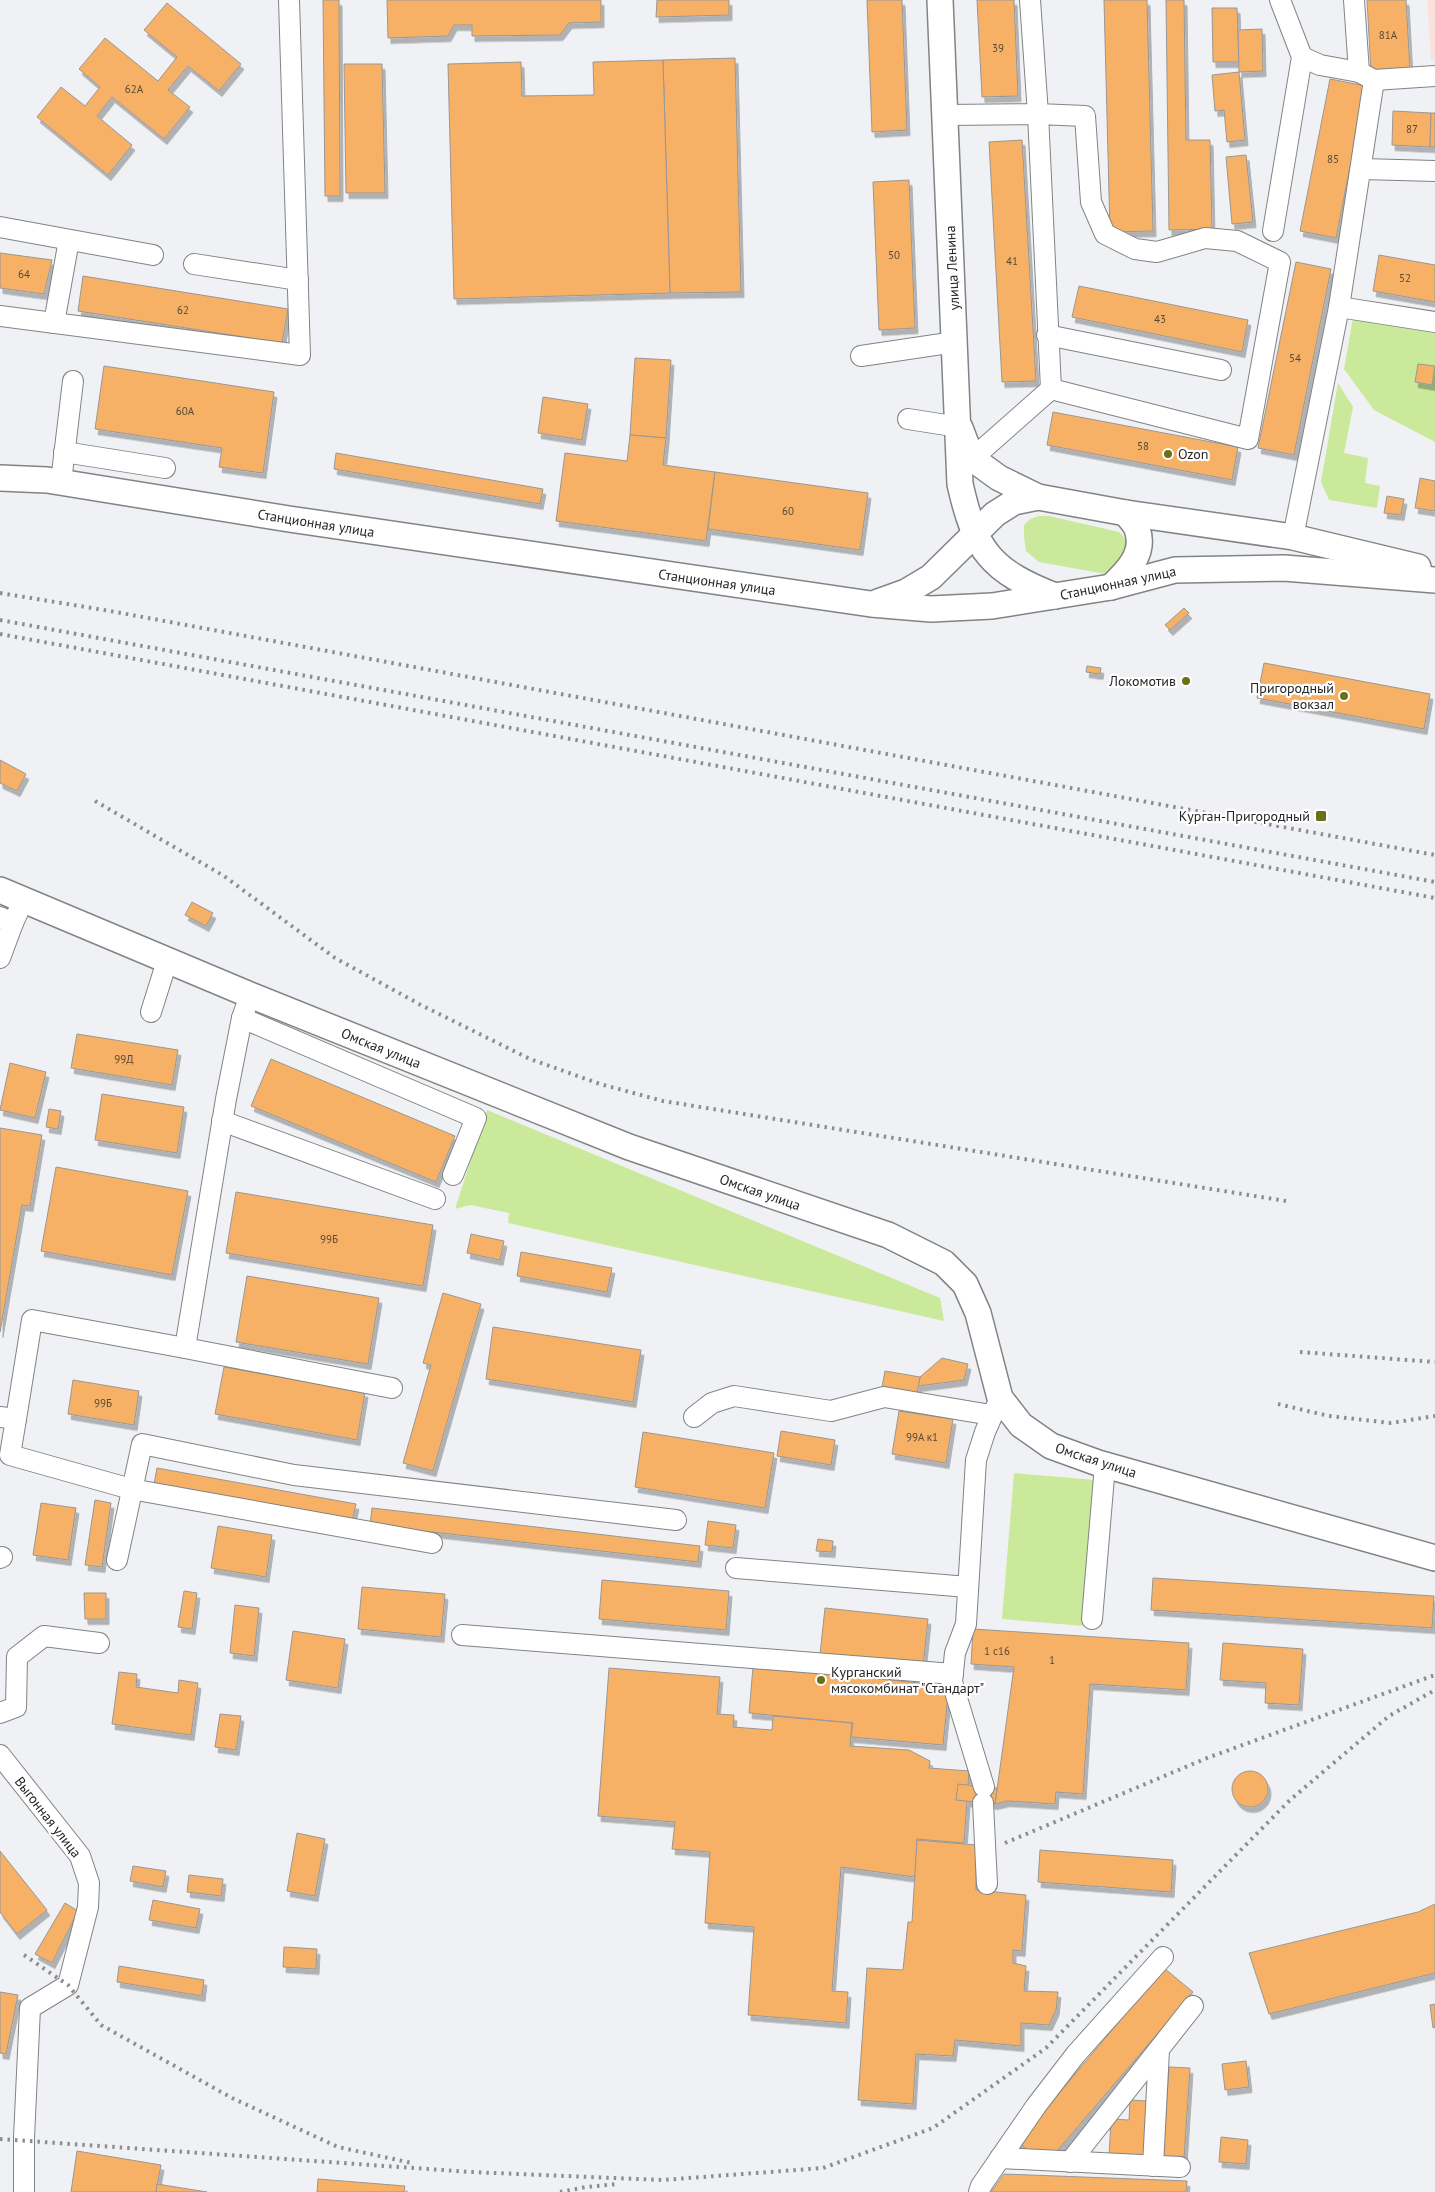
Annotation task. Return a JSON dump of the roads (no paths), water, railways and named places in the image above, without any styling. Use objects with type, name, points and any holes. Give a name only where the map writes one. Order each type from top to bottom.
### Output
[{"type":"main road","name":"улица Ленина","points":[[940,0],[960,484],[974,534],[985,554],[1004,571],[1026,585],[1055,596]]},
{"type":"main road","points":[[959,427],[968,449],[981,465],[999,478],[1038,497],[1126,513],[1293,537],[1435,571]]},
{"type":"main road","name":"Станционная улица","points":[[0,478],[61,482],[289,520],[871,604],[931,609],[992,606],[1055,596],[1111,586],[1174,570],[1284,568],[1435,580]]},
{"type":"main road","points":[[871,604],[906,592],[931,577],[995,514],[1014,502],[1038,497]]},
{"type":"main road","points":[[1111,586],[1128,571],[1136,559],[1140,542],[1137,528],[1126,513]]},
{"type":"main road","name":"Омская улица","points":[[0,890],[12,914],[168,961],[246,1007],[485,1090],[629,1147],[888,1235],[944,1263],[965,1284],[978,1313],[996,1406],[1051,1446],[1105,1465],[1435,1558]]},
{"type":"street","points":[[0,316],[300,356],[289,0]]},
{"type":"street","points":[[1030,0],[1038,114],[1051,390]]},
{"type":"street","points":[[1273,232],[1302,57],[1280,0]]},
{"type":"street","points":[[1293,537],[1339,307],[1362,169],[1367,76],[1354,0]]},
{"type":"street","points":[[1302,57],[1320,65],[1367,76],[1435,76]]},
{"type":"street","points":[[945,115],[1038,114],[1086,116],[1090,202],[1105,234],[1134,249],[1157,252],[1205,238],[1237,241],[1280,262],[1248,439],[1051,390]]},
{"type":"street","points":[[1362,169],[1435,171]]},
{"type":"street","points":[[0,227],[153,255]]},
{"type":"street","points":[[54,323],[69,240]]},
{"type":"street","points":[[194,264],[298,280]]},
{"type":"street","points":[[1339,307],[1435,322]]},
{"type":"street","points":[[1048,335],[1221,370]]},
{"type":"street","points":[[861,356],[955,342]]},
{"type":"street","points":[[61,482],[73,381]]},
{"type":"street","points":[[974,457],[1051,390]]},
{"type":"street","points":[[908,419],[959,427]]},
{"type":"street","points":[[64,452],[165,468]]},
{"type":"street","points":[[0,958],[12,914]]},
{"type":"street","points":[[151,1012],[168,961]]},
{"type":"street","points":[[185,1348],[222,1121],[246,1007],[476,1118]]},
{"type":"street","points":[[453,1175],[485,1090]]},
{"type":"street","points":[[222,1121],[435,1199]]},
{"type":"street","points":[[392,1388],[32,1320],[8,1418],[10,1455],[132,1488],[432,1543]]},
{"type":"street","points":[[694,1417],[712,1403],[734,1396],[831,1411],[884,1397],[996,1406],[976,1460],[966,1624],[955,1653],[952,1682],[984,1795],[987,1884]]},
{"type":"street","points":[[117,1560],[142,1444],[294,1476],[676,1520]]},
{"type":"street","points":[[1092,1619],[1105,1465]]},
{"type":"street","points":[[736,1568],[968,1586]]},
{"type":"street","points":[[462,1635],[953,1674]]},
{"type":"street","points":[[0,1713],[16,1707],[17,1657],[44,1636],[99,1643]]},
{"type":"street","name":"Выгонная улица","points":[[0,1755],[80,1856],[89,1883],[88,1907],[68,1985],[30,2008],[24,2138],[24,2192]]},
{"type":"street","points":[[980,2192],[981,2186],[1036,2106],[1076,2054],[1163,1957]]},
{"type":"street","points":[[1070,2162],[1193,2006]]},
{"type":"street","points":[[1153,2166],[1159,2050]]},
{"type":"street","points":[[1000,2158],[1180,2167]]},
{"type":"railway","points":[[0,593],[110,611],[1435,855]]},
{"type":"railway","points":[[0,620],[1435,882]]},
{"type":"railway","points":[[0,634],[1435,898]]},
{"type":"railway","points":[[95,801],[224,876],[335,958],[421,1005],[530,1059],[600,1084],[663,1101],[1286,1201]]},
{"type":"railway","points":[[1300,1352],[1435,1362]]},
{"type":"railway","points":[[1278,1404],[1329,1416],[1391,1423],[1435,1416]]},
{"type":"railway","points":[[1005,1843],[1207,1758],[1435,1675]]},
{"type":"railway","points":[[0,2139],[471,2172],[662,2180],[823,2168],[933,2128],[1046,2048],[1290,1800],[1389,1716],[1435,1690]]},
{"type":"railway","points":[[24,1955],[68,1985],[101,2025],[232,2098],[338,2147],[412,2163]]},
{"type":"railway","points":[[560,2192],[617,2184]]},
{"type":"place","name":"Ozon","points":[[1168,454]]},
{"type":"place","name":"Локомотив","points":[[1186,681]]},
{"type":"place","name":"Пригородный вокзал","points":[[1344,696]]},
{"type":"place","name":"Курган-Пригородный","points":[[1321,816]]},
{"type":"place","name":"Курганский мясокомбинат \"Стандарт\"","points":[[821,1680]]}]
